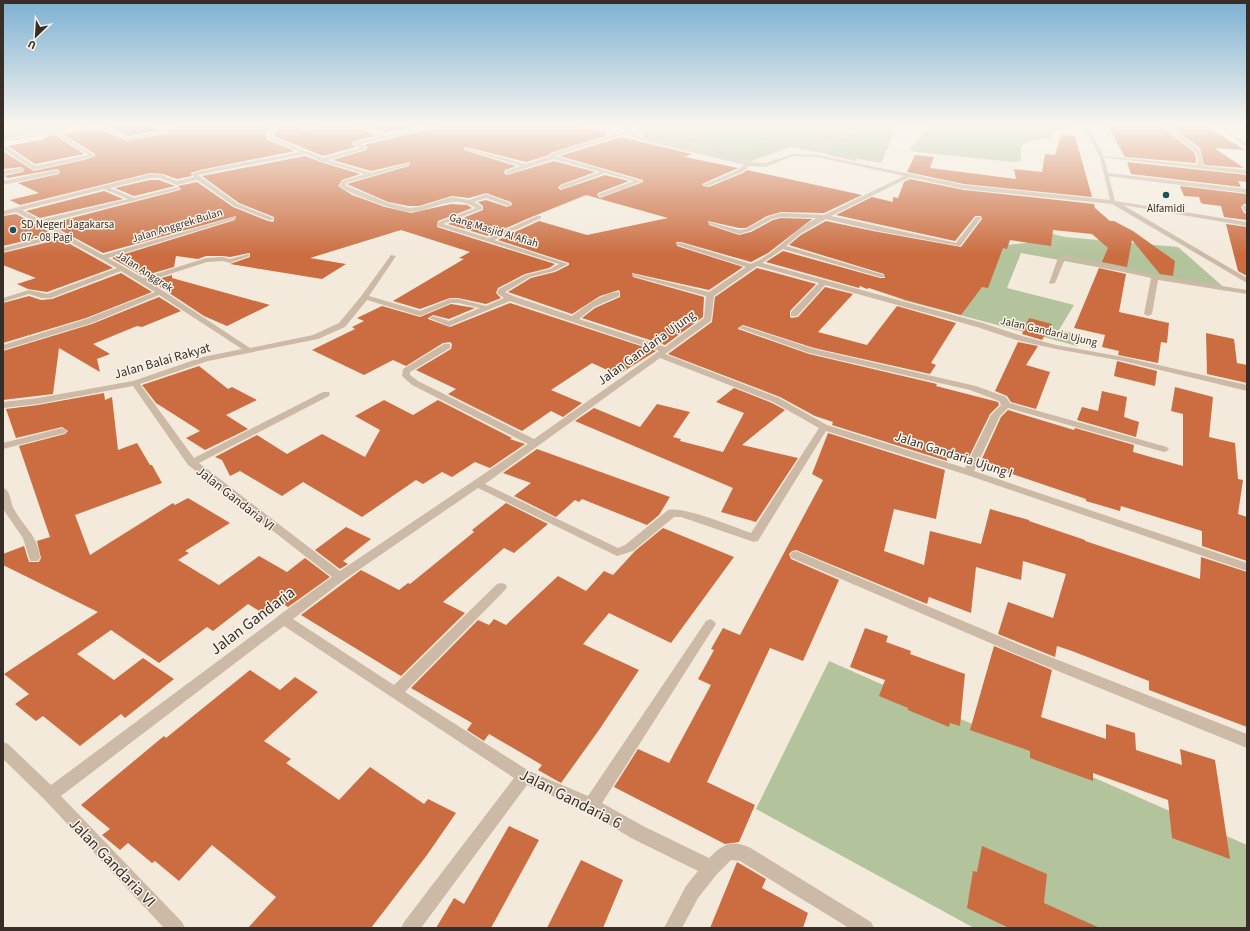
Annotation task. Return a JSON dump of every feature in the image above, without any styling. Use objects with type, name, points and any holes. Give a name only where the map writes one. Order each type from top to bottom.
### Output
[{"type":"street","points":[[224,168],[194,175],[215,188],[236,205],[271,218]]},
{"type":"street","points":[[351,168],[369,174],[390,168]]},
{"type":"street","points":[[508,172],[519,168]]},
{"type":"street","points":[[597,168],[639,180],[601,195]]},
{"type":"street","points":[[706,185],[743,168]]},
{"type":"street","points":[[872,168],[964,187],[1113,202],[1247,224]]},
{"type":"street","points":[[1106,168],[1113,202],[1245,278]]},
{"type":"street","points":[[1214,168],[1247,172]]},
{"type":"street","points":[[3,173],[21,170]]},
{"type":"street","points":[[562,187],[606,171]]},
{"type":"street","points":[[3,183],[58,172]]},
{"type":"street","name":"Gang Masjid Al Afiah","points":[[369,174],[344,182],[342,186],[408,210],[428,207],[453,198],[468,202],[480,208],[441,223],[440,225],[565,264],[552,270],[528,276],[501,292],[510,298]]},
{"type":"street","points":[[3,213],[156,175],[177,183],[197,178]]},
{"type":"street","points":[[1108,175],[1247,191]]},
{"type":"street","points":[[635,276],[710,295],[782,247],[799,231],[812,223],[908,176]]},
{"type":"street","points":[[106,188],[132,199]]},
{"type":"street","points":[[41,222],[178,189]]},
{"type":"street","points":[[468,202],[486,196],[508,204]]},
{"type":"street","name":"Jalan Anggrek","points":[[17,210],[122,268],[250,352]]},
{"type":"street","points":[[711,223],[739,232],[748,230],[770,218],[781,215],[826,217],[958,245],[978,218]]},
{"type":"street","points":[[489,240],[538,217]]},
{"type":"street","name":"Jalan Anggrek Bulan","points":[[104,258],[233,218]]},
{"type":"street","points":[[3,250],[62,235]]},
{"type":"street","name":"Jalan Gandaria Ujung","points":[[679,244],[980,325],[1019,338],[1056,347],[1123,359],[1247,388]]},
{"type":"street","points":[[782,247],[882,276]]},
{"type":"street","points":[[142,281],[206,260],[223,259],[230,261],[247,255]]},
{"type":"street","name":"Jalan Balai Rakyat","points":[[3,405],[38,401],[135,382],[206,359],[250,352],[315,337],[342,325],[365,297],[393,256]]},
{"type":"street","points":[[1052,283],[1061,258],[1065,257],[1155,277],[1247,292]]},
{"type":"street","points":[[3,300],[29,292],[41,296],[48,296],[122,268]]},
{"type":"street","points":[[1148,314],[1155,277]]},
{"type":"street","points":[[794,314],[824,282]]},
{"type":"street","points":[[3,348],[89,321],[159,293]]},
{"type":"street","points":[[574,319],[591,305],[616,294]]},
{"type":"street","name":"Jalan Gandaria Ujung","points":[[534,442],[708,319],[710,295]]},
{"type":"street","points":[[365,297],[420,314],[450,301],[458,301],[487,308]]},
{"type":"street","points":[[433,318],[449,324],[510,298],[574,319],[662,352]]},
{"type":"street","points":[[743,328],[812,351],[973,388],[1003,399],[1006,405],[1164,449]]},
{"type":"street","points":[[447,346],[406,371],[406,376],[415,383],[534,442]]},
{"type":"street","name":"Jalan Gandaria Ujung I","points":[[662,352],[789,406],[811,422],[824,427],[968,472],[1247,567]]},
{"type":"street","name":"Jalan Gandaria VI","points":[[135,382],[192,463],[340,577]]},
{"type":"street","points":[[192,463],[326,394]]},
{"type":"street","points":[[968,472],[996,415],[1006,405]]},
{"type":"street","points":[[477,484],[617,552],[629,548],[672,513],[682,514],[754,538],[824,427]]},
{"type":"street","points":[[3,446],[62,431]]},
{"type":"street","name":"Jalan Gandaria","points":[[50,795],[282,619],[340,577],[477,484],[534,442]]},
{"type":"street","points":[[3,491],[7,506],[31,543],[34,558]]},
{"type":"street","points":[[796,555],[1070,671],[1247,741]]},
{"type":"street","points":[[395,693],[500,587]]},
{"type":"street","name":"Jalan Gandaria 6","points":[[282,619],[524,776],[591,805],[637,832],[711,868]]},
{"type":"street","points":[[591,805],[710,624]]},
{"type":"street","points":[[3,749],[50,795]]},
{"type":"street","points":[[410,928],[524,776]]},
{"type":"street","name":"Jalan Gandaria VI","points":[[50,795],[176,928]]},
{"type":"street","points":[[674,928],[692,892],[711,868],[726,853],[734,851],[743,853],[865,928]]},
{"type":"green space","points":[[1029,228],[1065,237],[1178,247],[1228,291],[1021,253],[1007,288],[1074,305],[1059,330],[1082,335],[1077,346],[903,300],[927,242],[971,249],[1026,243]]},
{"type":"green space","points":[[829,661],[1247,845],[1247,928],[974,928],[756,809]]},
{"type":"building","points":[[23,168],[30,168],[34,171],[46,168],[208,168],[191,173],[192,176],[177,179],[163,174],[150,173],[20,205],[10,200],[39,193],[18,183],[59,174],[60,171],[57,169],[8,178],[4,176],[23,172]]},
{"type":"building","points":[[241,168],[342,168],[360,174],[342,180],[338,186],[352,195],[385,207],[411,213],[451,204],[467,205],[472,208],[438,221],[437,227],[555,264],[549,268],[525,274],[498,288],[496,293],[501,298],[486,304],[458,298],[450,298],[420,309],[393,301],[464,259],[459,258],[470,252],[401,230],[310,258],[346,264],[322,279],[230,264],[250,257],[249,253],[230,257],[206,256],[198,259],[176,256],[174,267],[143,276],[112,258],[235,220],[236,216],[103,253],[49,224],[180,190],[181,189],[178,186],[197,182],[233,207],[273,222],[274,217],[239,203],[202,176]]},
{"type":"building","points":[[362,168],[382,168],[371,171]]},
{"type":"building","points":[[401,168],[509,168],[505,170],[504,173],[507,175],[529,168],[582,168],[595,172],[560,185],[558,188],[561,190],[605,175],[629,181],[598,193],[597,195],[600,198],[643,182],[643,180],[603,168],[737,168],[702,184],[703,186],[709,187],[747,170],[862,195],[824,213],[781,212],[767,216],[746,228],[739,228],[708,221],[709,225],[739,235],[751,232],[773,220],[781,218],[812,219],[768,253],[751,262],[681,242],[676,242],[677,246],[743,267],[709,290],[632,273],[633,277],[704,297],[703,317],[665,345],[582,318],[595,308],[620,297],[619,290],[600,296],[572,314],[508,292],[531,278],[555,272],[569,265],[569,263],[498,240],[539,221],[587,235],[668,218],[586,195],[488,236],[448,224],[483,210],[483,206],[478,202],[486,200],[507,207],[512,205],[511,202],[486,193],[469,198],[452,196],[419,206],[409,206],[388,202],[347,184]]},
{"type":"building","points":[[909,168],[933,168],[1016,179],[1014,169],[1042,172],[1043,168],[1084,168],[1092,197],[964,184],[907,172]]},
{"type":"building","points":[[1129,168],[1187,168],[1247,175],[1247,182],[1238,181],[1241,187],[1131,174]]},
{"type":"building","points":[[910,179],[964,190],[1094,204],[1095,208],[1110,221],[1114,221],[1133,231],[1175,261],[1173,276],[1160,274],[1132,240],[1127,267],[1102,262],[1108,248],[1092,234],[1053,230],[1051,246],[1010,240],[1007,249],[1003,248],[988,288],[982,287],[961,315],[902,299],[869,288],[867,289],[860,286],[859,288],[766,262],[783,251],[880,278],[885,278],[884,274],[789,245],[801,235],[826,221],[961,247],[982,219],[981,216],[975,216],[955,241],[836,215],[872,197],[893,202],[893,197],[898,198],[904,182]]},
{"type":"building","points":[[150,180],[159,180],[175,186],[134,196],[115,188]]},
{"type":"building","points":[[1180,186],[1246,194],[1247,204],[1244,204],[1241,207],[1244,213],[1247,214],[1247,220],[1224,217],[1221,206],[1201,203],[1199,197],[1184,196]]},
{"type":"building","points":[[104,191],[123,199],[40,218],[26,211]]},
{"type":"building","points":[[16,214],[53,234],[3,246],[3,216]]},
{"type":"building","points":[[1226,224],[1247,227],[1247,276],[1238,271]]},
{"type":"building","points":[[61,239],[113,268],[47,292],[28,289],[17,284],[36,278],[3,265],[3,253]]},
{"type":"building","points":[[757,268],[816,284],[790,311],[791,318],[798,317],[825,287],[853,294],[818,332],[867,345],[897,306],[956,323],[931,363],[936,365],[930,374],[814,348],[743,325],[738,329],[809,354],[937,384],[936,386],[998,402],[999,405],[990,414],[968,459],[961,456],[959,461],[947,458],[947,461],[832,425],[833,422],[815,416],[780,397],[668,354],[712,322],[715,297]]},
{"type":"building","points":[[1099,268],[1126,274],[1119,312],[1169,323],[1167,343],[1161,342],[1158,363],[1118,355],[1119,351],[1102,347],[1105,335],[1074,328]]},
{"type":"building","points":[[121,273],[152,292],[86,318],[3,343],[3,303],[29,296],[41,300],[52,299]]},
{"type":"building","points":[[172,275],[172,278],[270,305],[227,326],[204,316],[151,281]]},
{"type":"building","points":[[159,297],[181,311],[142,327],[137,326],[93,344],[110,354],[97,359],[100,372],[59,348],[53,394],[3,400],[3,351],[92,324]]},
{"type":"building","points":[[510,303],[656,351],[618,375],[592,363],[551,390],[582,403],[563,417],[551,411],[522,431],[448,394],[456,389],[416,370],[451,349],[452,344],[450,342],[443,343],[406,366],[393,360],[364,375],[312,350],[355,329],[352,327],[364,321],[357,318],[382,306],[420,317],[451,304],[475,308],[449,319],[433,315],[428,318],[450,327]]},
{"type":"building","points":[[1029,318],[1052,324],[1042,340],[1022,334]]},
{"type":"building","points":[[1206,333],[1234,339],[1237,363],[1247,365],[1247,383],[1207,374]]},
{"type":"building","points":[[1018,342],[1038,346],[1026,365],[1050,372],[1036,409],[1011,402],[1007,396],[995,391]]},
{"type":"building","points":[[1117,361],[1157,371],[1155,386],[1114,376]]},
{"type":"building","points":[[199,366],[228,389],[232,387],[257,400],[226,415],[248,429],[205,450],[186,438],[200,431],[156,403],[142,385]]},
{"type":"building","points":[[1175,387],[1213,397],[1209,437],[1235,443],[1238,479],[1243,480],[1238,514],[1247,517],[1247,561],[1202,546],[1202,531],[1121,506],[1120,511],[1086,501],[1086,499],[980,463],[1001,417],[1008,410],[1074,430],[1075,428],[1134,445],[1133,452],[1183,466],[1183,414],[1171,411]]},
{"type":"building","points":[[734,388],[772,403],[785,410],[742,445],[798,458],[756,522],[721,512],[733,488],[575,421],[594,408],[640,427],[657,404],[690,412],[673,437],[681,439],[680,441],[723,452],[744,413],[716,402]]},
{"type":"building","points":[[1102,391],[1127,397],[1124,417],[1139,422],[1136,437],[1077,420],[1082,407],[1098,411]]},
{"type":"building","points":[[104,393],[105,400],[112,397],[118,450],[137,443],[162,483],[75,515],[90,555],[173,503],[175,505],[188,498],[230,523],[185,551],[189,553],[178,560],[219,585],[259,556],[287,572],[305,558],[330,577],[288,607],[282,603],[266,615],[248,604],[213,631],[207,627],[159,663],[111,630],[77,654],[114,680],[143,658],[174,679],[125,718],[121,714],[80,746],[43,716],[36,721],[15,704],[29,694],[4,674],[98,612],[3,565],[3,554],[24,546],[29,562],[39,562],[41,558],[37,541],[50,537],[19,446],[65,434],[68,431],[62,427],[16,438],[6,409],[38,405]]},
{"type":"building","points":[[384,400],[413,415],[438,400],[512,438],[510,439],[525,444],[490,468],[475,462],[452,477],[442,472],[423,484],[416,480],[362,517],[303,482],[282,496],[240,471],[230,476],[222,460],[215,457],[257,435],[287,454],[322,434],[365,457],[380,430],[355,416]]},
{"type":"building","points":[[828,433],[945,470],[936,519],[894,509],[884,551],[924,565],[930,531],[981,544],[990,509],[1029,520],[1085,541],[1200,579],[1201,557],[1247,572],[1247,727],[1149,690],[1149,681],[1072,651],[1057,646],[1055,657],[998,634],[1008,602],[1053,618],[1066,574],[1023,561],[1021,580],[976,567],[971,613],[929,597],[927,604],[796,550],[789,554],[791,559],[839,580],[803,661],[770,648],[707,782],[755,805],[739,842],[725,844],[614,787],[638,749],[669,763],[711,685],[698,679],[714,650],[711,649],[723,628],[740,635],[823,480],[812,474]]},
{"type":"building","points":[[537,449],[670,497],[659,515],[647,525],[582,499],[579,502],[575,500],[556,517],[514,496],[531,483],[503,473]]},
{"type":"building","points":[[506,503],[548,524],[514,553],[504,548],[443,602],[465,613],[401,676],[301,615],[361,570],[399,590],[408,583],[410,584],[474,532],[472,530]]},
{"type":"building","points":[[346,527],[371,539],[343,561],[348,564],[340,569],[315,550]]},
{"type":"building","points":[[663,528],[734,557],[671,643],[609,613],[583,644],[639,670],[561,783],[538,770],[542,765],[489,734],[484,741],[467,730],[472,723],[411,688],[478,620],[489,625],[494,619],[506,625],[558,576],[586,591],[604,571],[613,575],[635,551]]},
{"type":"building","points":[[865,628],[888,636],[886,642],[911,651],[910,654],[965,674],[960,726],[950,723],[949,727],[879,696],[885,680],[850,667]]},
{"type":"building","points":[[994,646],[1052,670],[1041,717],[1106,739],[1106,724],[1135,733],[1136,750],[1182,765],[1180,749],[1215,760],[1230,859],[1172,838],[1168,800],[1093,773],[1093,781],[1030,758],[1030,751],[970,730]]},
{"type":"building","points":[[250,670],[280,690],[295,677],[318,692],[264,741],[291,759],[286,763],[339,800],[370,767],[424,804],[428,799],[456,813],[427,855],[371,928],[248,928],[276,897],[212,845],[179,881],[155,861],[152,863],[128,843],[120,850],[102,835],[110,829],[81,805],[164,736],[166,738]]},
{"type":"building","points":[[509,826],[539,840],[491,928],[436,928],[454,898],[464,904]]},
{"type":"building","points":[[982,846],[1047,874],[1044,903],[1100,928],[1009,928],[967,908],[973,871],[977,872]]},
{"type":"building","points":[[581,860],[623,880],[603,928],[547,928]]},
{"type":"building","points":[[737,862],[766,879],[762,888],[808,913],[803,928],[710,928]]},
{"type":"place","name":"Alfamidi","points":[[1166,195]]},
{"type":"place","name":"SD Negeri Jagakarsa 07 - 08 Pagi","points":[[13,230]]}]
